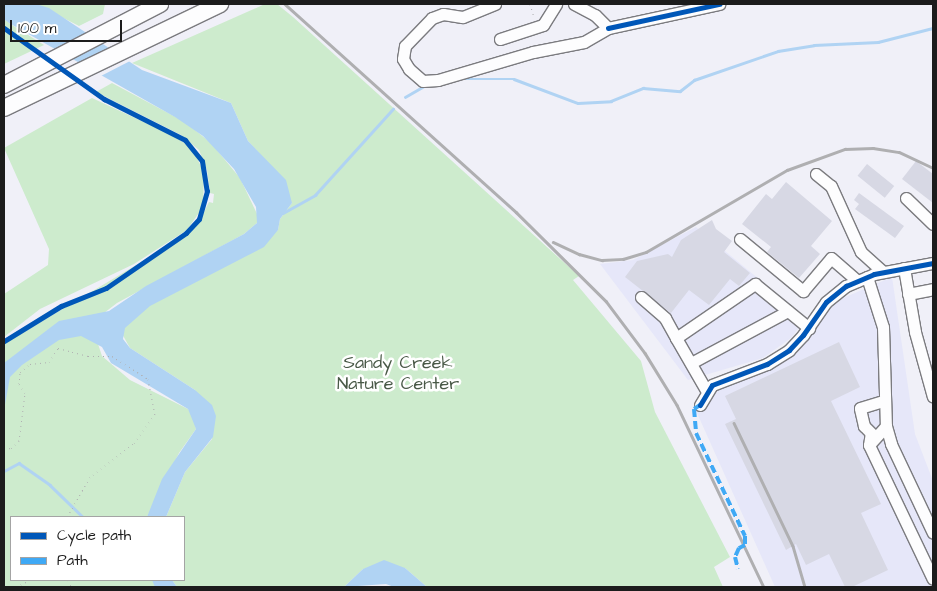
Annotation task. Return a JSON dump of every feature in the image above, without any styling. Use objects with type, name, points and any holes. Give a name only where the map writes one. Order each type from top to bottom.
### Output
[{"type":"highway","points":[[5,84],[160,4]]},
{"type":"highway","points":[[4,108],[42,92],[220,4]]},
{"type":"highway","points":[[4,113],[42,92]]},
{"type":"street","points":[[495,4],[462,17],[443,14],[432,18],[405,46],[403,59],[423,81],[438,80],[534,52],[584,42],[608,28],[692,6],[719,4]]},
{"type":"street","points":[[500,39],[537,28],[553,14],[556,4]]},
{"type":"street","points":[[574,4],[595,15],[608,28]]},
{"type":"street","points":[[816,174],[831,186],[861,252],[883,272]]},
{"type":"street","points":[[906,198],[933,224]]},
{"type":"street","points":[[740,239],[804,291],[830,258],[862,279],[883,327],[886,354],[883,401],[886,426],[891,444],[933,532]]},
{"type":"street","points":[[700,406],[706,390],[767,364],[789,350],[809,328],[826,302],[862,279],[883,272],[933,263]]},
{"type":"street","points":[[904,268],[915,332],[933,397]]},
{"type":"street","points":[[676,338],[755,284],[809,328]]},
{"type":"street","points":[[908,294],[933,289]]},
{"type":"street","points":[[642,297],[666,318],[706,390]]},
{"type":"street","points":[[691,362],[788,311]]},
{"type":"street","points":[[883,401],[860,408],[864,426],[871,433],[869,445],[933,578]]},
{"type":"street","points":[[869,445],[886,426]]},
{"type":"path","points":[[530,4],[537,28]]},
{"type":"path","points":[[4,449],[11,448],[19,441],[26,393],[19,384],[20,372],[30,364],[49,362],[58,348],[88,356],[112,356],[148,379],[154,416],[133,444],[90,477],[68,516]]},
{"type":"path","points":[[16,587],[28,581]]},
{"type":"shaded area","points":[[696,227],[806,318],[791,338],[763,358],[688,380],[600,264],[633,260]]},
{"type":"shaded area","points":[[892,277],[915,434],[933,481],[933,587],[775,587],[697,413],[716,385],[789,359],[834,302]]},
{"type":"green space","points":[[36,4],[105,4],[103,14],[79,26]]},
{"type":"green space","name":"Sandy Creek Nature Center","points":[[265,4],[277,4],[293,17],[579,276],[573,280],[641,361],[655,412],[730,557],[714,567],[723,587],[427,587],[405,568],[363,569],[344,587],[177,587],[173,581],[185,581],[185,516],[166,516],[185,472],[212,439],[195,390],[130,348],[112,316],[278,230],[280,219],[292,203],[260,154],[248,141],[231,103],[132,63]]},
{"type":"green space","points":[[4,19],[9,23],[44,45],[4,64]]},
{"type":"green space","points":[[112,83],[185,122],[211,143],[240,178],[259,218],[257,223],[244,234],[117,303],[91,323],[102,356],[130,380],[188,409],[194,418],[196,429],[179,453],[148,516],[10,516],[10,581],[154,581],[158,587],[4,587],[4,344],[188,234],[200,220],[209,202],[213,203],[214,194],[210,193],[207,170],[199,150],[181,135],[96,92]]},
{"type":"green space","points":[[92,98],[174,136],[193,149],[204,173],[203,207],[187,230],[134,264],[40,309],[4,337],[4,294],[48,265],[49,249],[4,148]]},
{"type":"water","points":[[4,4],[36,4],[49,8],[142,70],[231,103],[248,141],[286,180],[292,203],[280,219],[278,230],[264,247],[150,306],[125,328],[123,339],[130,348],[195,390],[212,405],[216,416],[213,437],[185,472],[166,516],[147,516],[162,479],[196,429],[188,409],[111,363],[102,347],[81,336],[59,340],[22,365],[10,377],[4,410],[4,363],[59,321],[109,311],[146,286],[244,234],[257,223],[256,207],[234,169],[203,136],[175,117],[4,19]]},
{"type":"water","points":[[384,560],[405,568],[427,587],[394,587],[386,584],[344,587],[363,569]]},
{"type":"water","points":[[152,581],[173,581],[177,587],[155,587]]},
{"type":"pier","points":[[115,48],[132,60],[97,78],[77,66]]},
{"type":"building","points":[[916,161],[933,174],[933,203],[902,179]]},
{"type":"building","points":[[867,164],[894,186],[885,198],[858,176]]},
{"type":"building","points":[[786,182],[832,221],[811,246],[820,254],[799,278],[767,252],[771,247],[742,224],[766,194],[772,199]]},
{"type":"building","points":[[859,193],[904,226],[895,238],[855,209],[859,204],[854,200]]},
{"type":"building","points":[[712,220],[716,229],[732,241],[724,252],[750,273],[739,286],[730,279],[709,305],[689,290],[671,313],[625,277],[637,261],[668,254],[672,257],[681,240]]},
{"type":"building","points":[[839,342],[860,387],[831,401],[881,504],[861,513],[888,570],[852,587],[845,587],[829,554],[806,565],[796,544],[786,550],[725,424],[736,419],[725,396]]},
{"type":"waterway","points":[[458,79],[514,79],[578,103],[611,101],[643,88],[680,91],[694,80],[778,51],[814,45],[878,42],[933,28]]},
{"type":"waterway","points":[[405,97],[426,85]]},
{"type":"waterway","points":[[283,213],[315,195],[393,109]]},
{"type":"waterway","points":[[4,471],[19,463],[50,485],[82,516]]},
{"type":"railway","points":[[285,4],[516,212],[606,301],[645,353],[677,405],[764,587]]},
{"type":"railway","points":[[553,242],[579,254],[602,260],[623,259],[646,252],[787,170],[845,149],[873,148],[899,152],[933,168]]},
{"type":"railway","points":[[734,423],[793,546],[805,587]]},
{"type":"marked path","points":[[700,405],[694,409],[696,433],[745,536],[745,545],[739,548],[735,557],[738,569]]},
{"type":"cycle path","points":[[608,28],[719,4]]},
{"type":"cycle path","points":[[4,28],[104,99],[185,140],[202,161],[207,191],[199,219],[186,233],[106,288],[61,306],[4,341]]},
{"type":"cycle path","points":[[700,405],[712,385],[767,364],[789,350],[803,335],[826,302],[846,286],[874,274],[933,263]]}]
